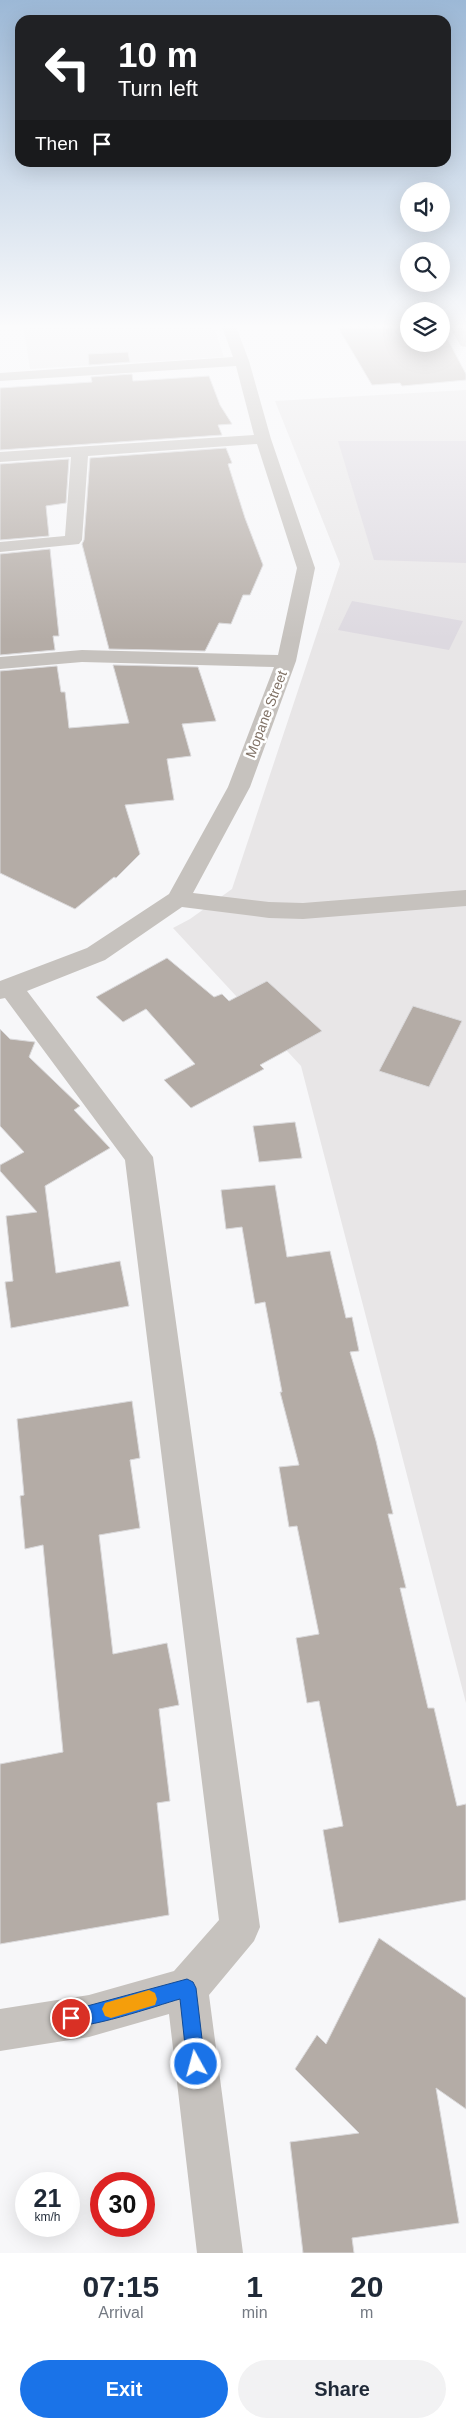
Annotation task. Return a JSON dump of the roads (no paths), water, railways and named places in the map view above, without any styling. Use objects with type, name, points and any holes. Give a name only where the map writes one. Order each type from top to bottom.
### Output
[{"type":"street","name":"Mopane Street","points":[[6,989],[96,954],[178,899],[238,787],[286,661],[306,568],[260,429]]},
{"type":"street","points":[[0,457],[263,439]]},
{"type":"street","points":[[0,547],[73,540],[80,451]]},
{"type":"street","points":[[0,663],[82,656],[286,661]]},
{"type":"street","points":[[178,899],[269,910],[303,911],[466,898]]},
{"type":"street","points":[[0,2030],[89,2016],[187,1988],[240,1927],[139,1157],[6,989]]},
{"type":"street","points":[[187,1988],[220,2253]]}]
